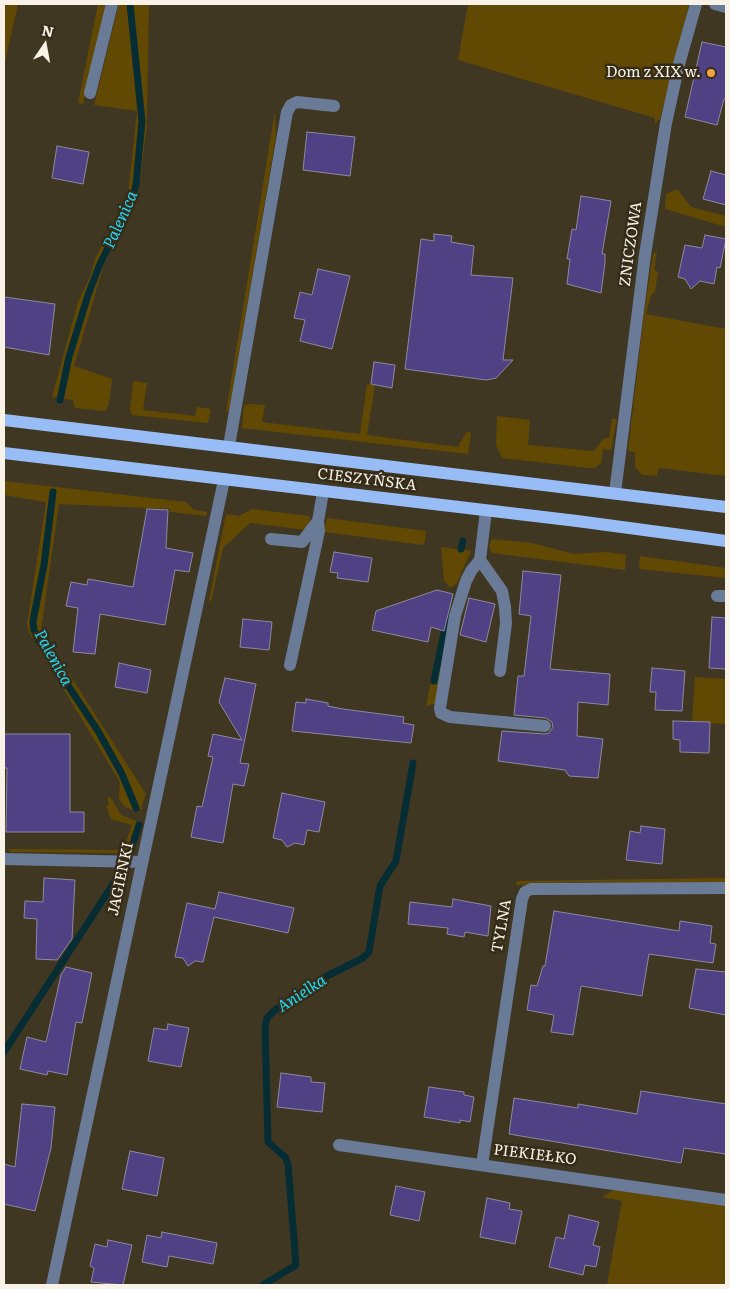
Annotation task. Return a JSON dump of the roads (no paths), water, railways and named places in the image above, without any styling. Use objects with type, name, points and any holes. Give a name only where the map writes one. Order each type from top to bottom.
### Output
[{"type":"main road","name":"CIESZYŃSKA","points":[[4,420],[726,507]]},
{"type":"main road","name":"CIESZYŃSKA","points":[[4,453],[486,510],[726,541]]},
{"type":"street","points":[[90,93],[112,4]]},
{"type":"street","name":"ZNICZOWA","points":[[615,493],[645,255],[666,123],[679,64],[696,4]]},
{"type":"street","points":[[715,4],[726,6]]},
{"type":"street","points":[[229,446],[287,112],[291,105],[297,102],[334,106]]},
{"type":"street","name":"JAGIENKI","points":[[52,1285],[224,480]]},
{"type":"street","points":[[290,665],[319,531],[318,521],[323,492]]},
{"type":"street","points":[[486,510],[480,560],[468,576],[455,616],[440,698],[441,713],[450,717],[545,726]]},
{"type":"street","points":[[271,539],[302,542],[318,521]]},
{"type":"street","points":[[480,560],[502,591],[505,607],[506,623],[500,671]]},
{"type":"street","points":[[4,859],[142,862]]},
{"type":"street","name":"TYLNA","points":[[482,1165],[522,899],[525,892],[531,889],[726,888]]},
{"type":"street","name":"PIEKIEŁKO","points":[[340,1144],[726,1200]]},
{"type":"waterway","name":"Palenica","points":[[60,400],[69,357],[88,295],[100,264],[133,197],[136,185],[142,121],[130,4]]},
{"type":"waterway","name":"Palenica","points":[[53,492],[44,565],[33,621],[34,630],[38,640],[98,731],[122,774],[136,808]]},
{"type":"waterway","name":"Anielka","points":[[461,549],[463,541]]},
{"type":"waterway","name":"Anielka","points":[[434,681],[448,613]]},
{"type":"waterway","name":"Anielka","points":[[263,1285],[296,1265],[288,1164],[285,1157],[268,1142],[265,1027],[267,1018],[274,1011],[325,977],[363,958],[369,952],[380,886],[396,861],[413,763]]},
{"type":"waterway","name":"Palenica","points":[[131,849],[139,825]]},
{"type":"waterway","name":"Palenica","points":[[4,1052],[119,875]]},
{"type":"place","name":"Dom z XIX w.","points":[[711,73]]}]
